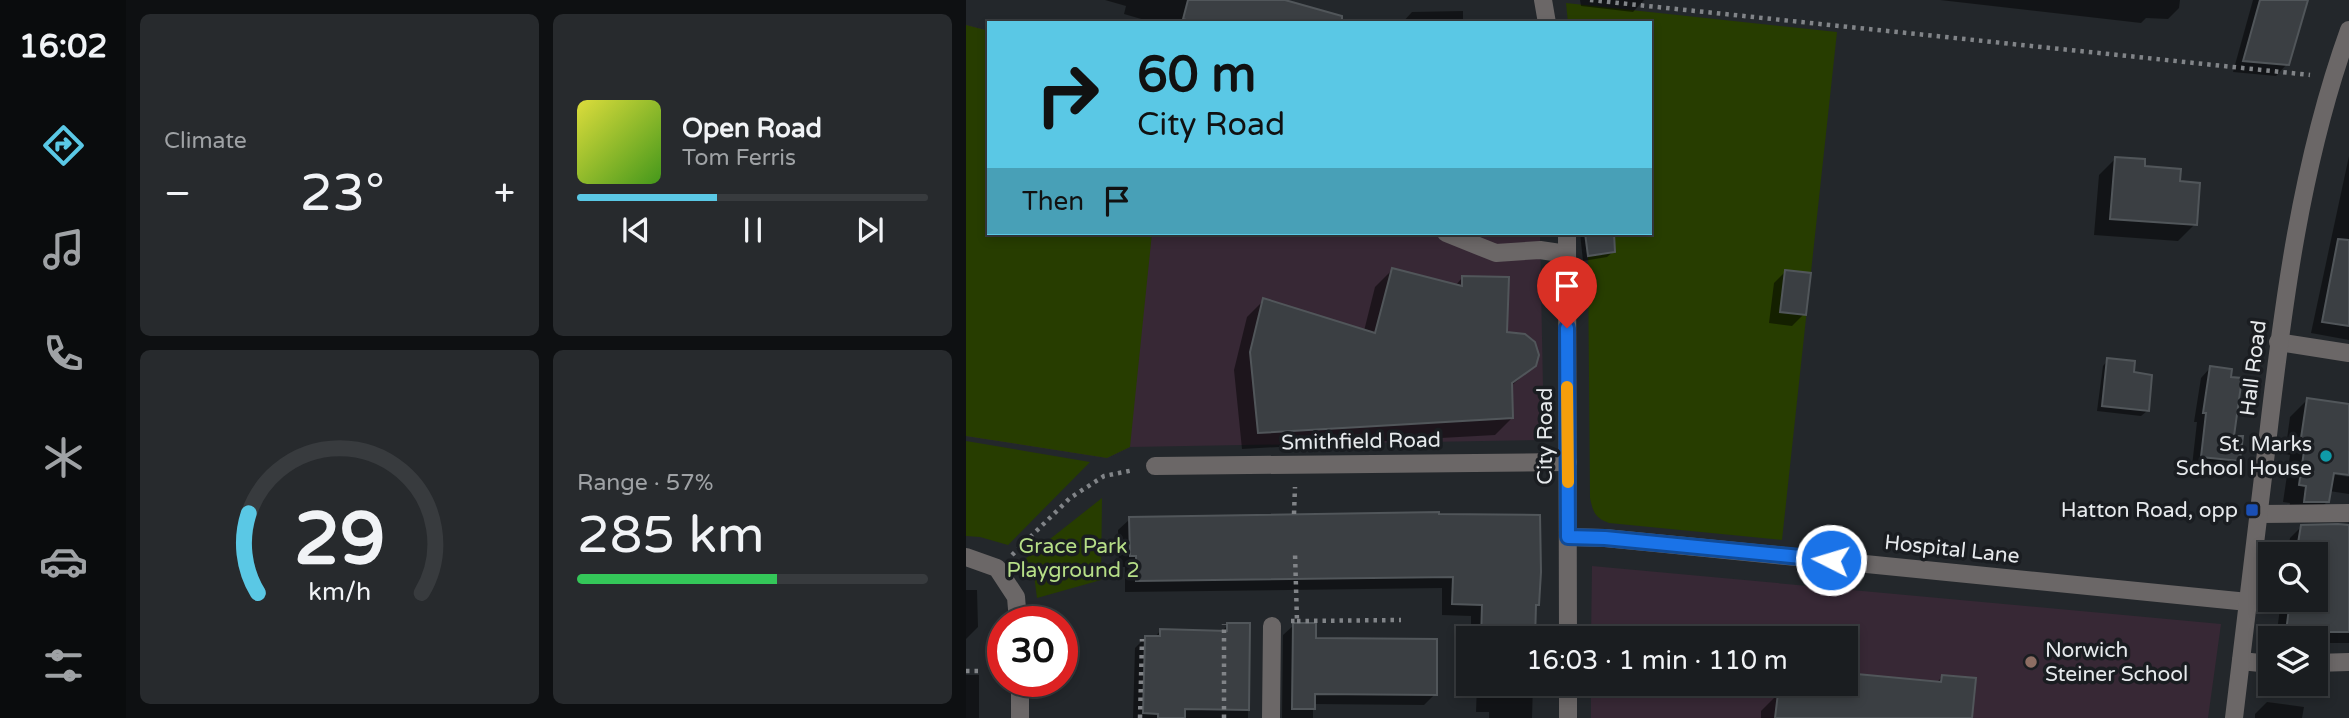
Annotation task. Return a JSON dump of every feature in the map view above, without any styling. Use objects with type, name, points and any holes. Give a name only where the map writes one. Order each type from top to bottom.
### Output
[{"type":"street","points":[[1543,0],[1547,21]]},
{"type":"street","name":"Hall Road","points":[[2234,718],[2278,342],[2297,220],[2349,30]]},
{"type":"street","points":[[1451,235],[1496,253],[1539,250],[1567,254]]},
{"type":"street","name":"City Road","points":[[1567,235],[1568,626]]},
{"type":"street","points":[[2278,342],[2349,353]]},
{"type":"street","name":"Smithfield Road","points":[[1155,466],[1568,462]]},
{"type":"street","points":[[2259,514],[2349,513]]},
{"type":"street","name":"Hospital Lane","points":[[1568,537],[1632,540],[2248,602]]},
{"type":"street","points":[[966,557],[997,568],[1016,597],[1016,606]]},
{"type":"street","points":[[1271,718],[1279,624]]},
{"type":"street","points":[[2241,661],[2258,663]]},
{"type":"street","points":[[2328,663],[2349,662]]},
{"type":"street","points":[[1568,696],[1568,718]]},
{"type":"street","points":[[1020,697],[1020,718]]},
{"type":"path","points":[[1590,0],[2339,72]]},
{"type":"path","points":[[997,568],[1070,498],[1104,476],[1155,466]]},
{"type":"path","points":[[1295,553],[1297,621]]},
{"type":"path","points":[[1279,624],[1297,621],[1401,620]]},
{"type":"path","points":[[1224,624],[1224,718]]},
{"type":"path","points":[[1140,718],[1142,639]]},
{"type":"path","points":[[966,671],[980,671]]},
{"type":"shaded area","points":[[966,25],[987,30],[987,235],[1540,235],[1544,440],[1130,447],[1107,458],[966,436]]},
{"type":"shaded area","name":"Norwich Steiner School","points":[[1592,566],[2221,624],[2208,718],[1591,718],[1591,696],[1858,696],[1858,626],[1591,626]]},
{"type":"green space","points":[[1566,3],[1837,32],[1782,540],[1609,523],[1598,517],[1594,511],[1590,498],[1588,256],[1585,235],[1652,235],[1652,21],[1568,21]]},
{"type":"green space","points":[[966,25],[987,30],[987,235],[1152,235],[1130,447],[1107,458],[966,436]]},
{"type":"green space","points":[[966,441],[1090,462],[1008,545],[966,536]]},
{"type":"green space","name":"Grace Park Playground 2","points":[[1102,498],[1101,580],[1037,598],[1034,575],[1026,558]]},
{"type":"building","points":[[1188,0],[1285,0],[1342,16],[1342,21],[1183,19]]},
{"type":"building","points":[[2260,0],[2308,0],[2289,65],[2243,61]]},
{"type":"building","points":[[2115,157],[2145,159],[2145,166],[2181,169],[2180,181],[2200,183],[2197,225],[2110,219]]},
{"type":"building","points":[[1585,235],[1614,235],[1615,252],[1588,256]]},
{"type":"building","points":[[2338,239],[2349,240],[2349,326],[2322,322]]},
{"type":"building","points":[[1392,268],[1462,286],[1462,276],[1509,277],[1507,332],[1525,334],[1535,342],[1539,355],[1536,366],[1512,383],[1513,418],[1258,433],[1250,352],[1263,298],[1375,333]]},
{"type":"building","points":[[1785,270],[1811,273],[1806,315],[1780,312]]},
{"type":"building","points":[[2107,358],[2135,361],[2134,372],[2152,375],[2149,411],[2102,406]]},
{"type":"building","points":[[2210,366],[2232,369],[2231,377],[2242,378],[2234,436],[2243,436],[2240,461],[2201,457],[2206,413],[2203,413]]},
{"type":"building","name":"St. Marks School House","points":[[2307,398],[2349,404],[2349,475],[2334,473],[2329,502],[2304,502],[2306,486],[2299,485],[2306,438],[2301,438]]},
{"type":"building","points":[[1439,512],[1540,515],[1541,572],[1535,626],[1481,626],[1482,605],[1452,604],[1453,577],[1136,581],[1136,556],[1130,556],[1129,517]]},
{"type":"building","points":[[2301,525],[2349,525],[2349,632],[2328,632],[2328,626],[2287,626],[2288,612],[2328,612],[2328,542],[2298,542]]},
{"type":"building","points":[[1227,623],[1250,623],[1249,710],[1185,709],[1185,718],[1158,718],[1158,714],[1143,713],[1145,636],[1160,636],[1160,629],[1227,631]]},
{"type":"building","points":[[1293,623],[1316,623],[1316,638],[1437,639],[1437,695],[1315,694],[1315,709],[1292,709]]},
{"type":"building","points":[[1858,674],[1941,682],[1942,675],[1976,678],[1972,718],[1775,718],[1778,696],[1858,696]]},
{"type":"slow traffic","points":[[1567,387],[1568,482]]},
{"type":"place","name":"St. Marks School House","points":[[2326,456]]},
{"type":"place","name":"Hatton Road, opp","points":[[2252,510]]},
{"type":"place","name":"Norwich Steiner School","points":[[2031,662]]},
{"type":"route","points":[[1567,328],[1568,537],[1605,538],[1831,560]]}]
